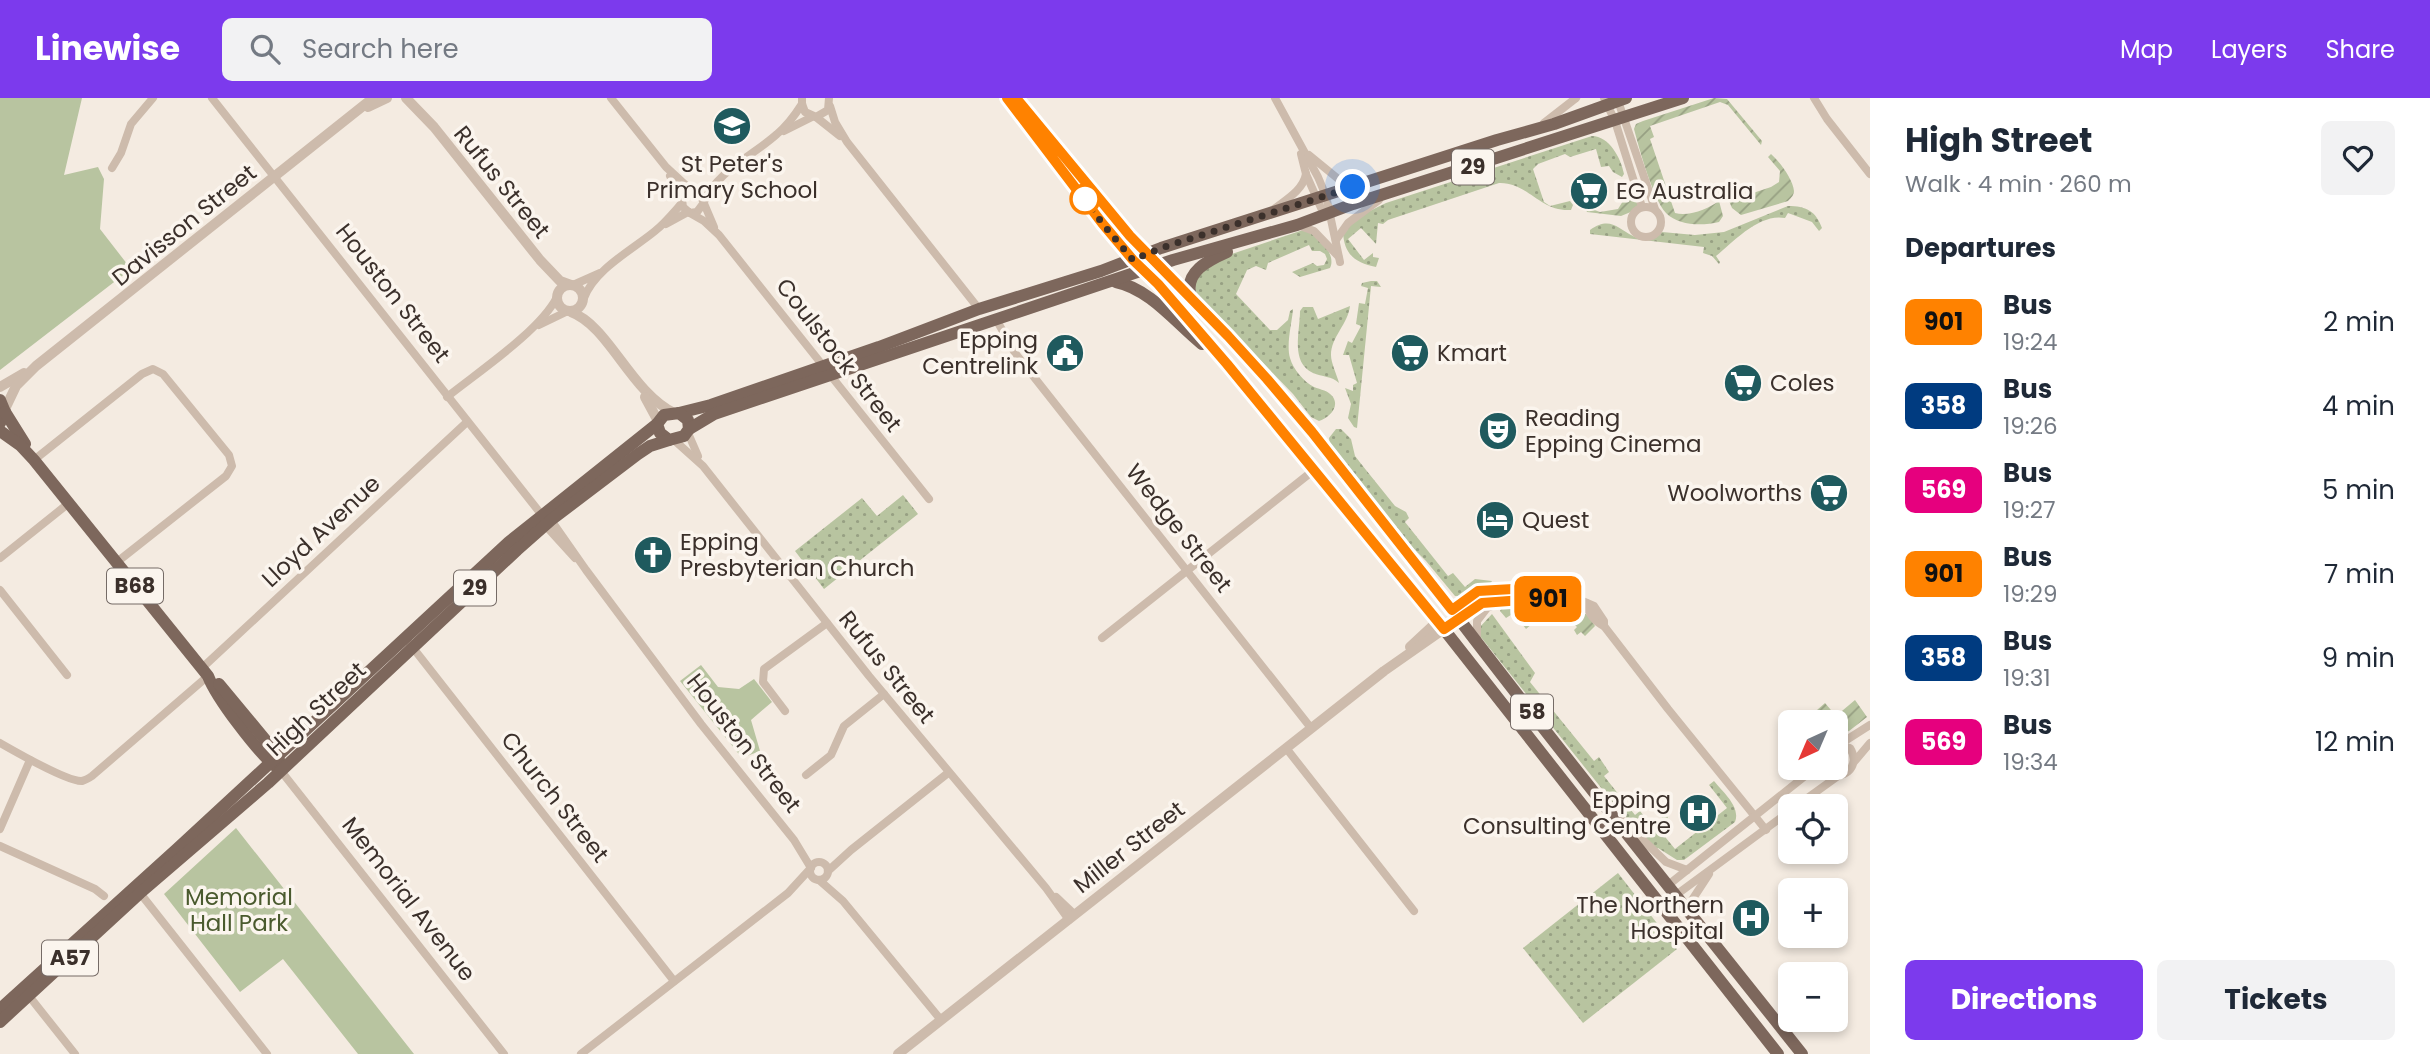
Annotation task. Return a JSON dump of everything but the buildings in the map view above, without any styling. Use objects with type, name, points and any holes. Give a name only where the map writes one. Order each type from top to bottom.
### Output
[{"type":"main road","points":[[1007,98],[1133,260]]},
{"type":"main road","points":[[1016,98],[1147,254]]},
{"type":"main road","name":"29","points":[[657,422],[664,415],[711,405],[827,371],[991,321],[1159,265],[1328,217],[1391,193],[1683,98]]},
{"type":"main road","name":"29","points":[[672,440],[714,414],[979,309],[1532,130],[1614,100]]},
{"type":"main road","points":[[1191,297],[1188,287],[1193,275],[1202,265],[1259,237]]},
{"type":"main road","name":"58","points":[[1147,254],[1191,297],[1312,432],[1618,824],[1802,1054]]},
{"type":"main road","name":"58","points":[[1133,260],[1227,364],[1441,625],[1778,1054]]},
{"type":"main road","name":"58","points":[[1114,281],[1131,286],[1152,300],[1227,364]]},
{"type":"main road","name":"Wedge Street","points":[[979,309],[991,321]]},
{"type":"main road","name":"Memorial Avenue","points":[[2,411],[34,460]]},
{"type":"main road","points":[[676,413],[688,420],[689,431]]},
{"type":"main road","points":[[657,422],[660,433],[672,440]]},
{"type":"main road","name":"High Street","points":[[0,1009],[177,849],[273,757],[409,642],[657,422]]},
{"type":"main road","name":"Memorial Avenue","points":[[0,431],[21,446],[34,460],[205,672],[225,704],[273,757],[281,771]]},
{"type":"main road","points":[[1312,432],[1307,440],[1314,470]]},
{"type":"main road","name":"High Street","points":[[546,520],[650,446],[672,440]]},
{"type":"main road","points":[[1441,625],[1455,614]]},
{"type":"main road","name":"High Street","points":[[0,1022],[140,893],[281,771],[409,642]]},
{"type":"main road","points":[[1658,901],[1672,890]]},
{"type":"street","points":[[112,168],[121,153],[131,124],[153,98]]},
{"type":"street","name":"Houston Street","points":[[212,98],[586,570],[701,724],[794,840],[811,869]]},
{"type":"street","name":"Davisson Street","points":[[2,411],[16,386],[36,366],[373,98]]},
{"type":"street","name":"Davisson Street","points":[[355,114],[387,98]]},
{"type":"street","name":"Rufus Street","points":[[406,98],[435,127],[540,260],[560,281],[572,285]]},
{"type":"street","name":"Rufus Street","points":[[418,98],[435,127]]},
{"type":"street","points":[[611,98],[666,167],[702,196],[703,203]]},
{"type":"street","points":[[1275,98],[1318,177],[1321,197],[1336,240],[1340,262],[1332,247],[1314,231],[1297,225]]},
{"type":"street","points":[[1532,130],[1576,98]]},
{"type":"street","points":[[1814,98],[1870,174]]},
{"type":"street","points":[[778,134],[802,100]]},
{"type":"street","name":"Wedge Street","points":[[802,100],[805,112],[847,142]]},
{"type":"street","points":[[1614,100],[1642,207]]},
{"type":"street","points":[[657,229],[689,213],[697,212],[711,189],[725,175],[778,134],[825,114],[830,101]]},
{"type":"street","name":"Wedge Street","points":[[830,101],[835,122],[847,142],[979,309]]},
{"type":"street","points":[[1619,119],[1654,209],[1661,220],[1659,229],[1653,235],[1644,237],[1636,233],[1631,225],[1632,215],[1642,207],[1654,209]]},
{"type":"street","points":[[1299,145],[1306,174],[1321,197]]},
{"type":"street","points":[[1299,145],[1319,165],[1353,187]]},
{"type":"street","points":[[666,167],[689,213]]},
{"type":"street","points":[[1263,216],[1298,190],[1305,182],[1306,174]]},
{"type":"street","points":[[534,327],[579,308],[592,284],[657,229],[682,202],[685,194],[725,175]]},
{"type":"street","points":[[1336,240],[1348,223],[1391,193]]},
{"type":"street","name":"Coulstock Street","points":[[703,203],[719,236]]},
{"type":"street","name":"Coulstock Street","points":[[689,213],[704,221],[719,236],[929,499]]},
{"type":"street","name":"Rufus Street","points":[[540,260],[557,296]]},
{"type":"street","points":[[447,397],[534,327],[551,309],[562,288],[606,270]]},
{"type":"street","points":[[572,285],[581,290],[599,334]]},
{"type":"street","points":[[557,296],[559,305],[582,317],[599,334],[652,399],[676,413]]},
{"type":"street","name":"Wedge Street","points":[[991,321],[1311,728]]},
{"type":"street","name":"Davisson Street","points":[[0,387],[36,366]]},
{"type":"street","points":[[34,460],[142,374],[153,369],[163,374],[229,455],[232,466],[226,476],[117,562]]},
{"type":"street","points":[[638,384],[657,422]]},
{"type":"street","name":"Lloyd Avenue","points":[[30,760],[74,780],[84,781],[92,776],[467,422]]},
{"type":"street","name":"Rufus Street","points":[[689,431],[703,466]]},
{"type":"street","name":"Rufus Street","points":[[672,440],[703,466],[948,773],[1072,917]]},
{"type":"street","points":[[1102,638],[1314,470]]},
{"type":"street","points":[[0,558],[69,503]]},
{"type":"street","points":[[1455,614],[1472,595],[1484,590],[1550,587],[1576,596],[1586,603],[1587,610],[1604,626],[1766,830]]},
{"type":"street","points":[[0,590],[67,675]]},
{"type":"street","points":[[1455,614],[1482,603],[1552,598],[1559,592]]},
{"type":"street","points":[[1477,642],[1477,621],[1487,608],[1500,602]]},
{"type":"street","points":[[785,711],[763,682],[762,673],[768,665],[827,623]]},
{"type":"street","name":"Miller Street","points":[[898,1054],[1441,625]]},
{"type":"street","name":"Church Street","points":[[409,642],[674,981]]},
{"type":"street","points":[[806,775],[831,755],[844,726],[884,694]]},
{"type":"street","points":[[1848,738],[1870,725]]},
{"type":"street","points":[[0,743],[30,760],[0,829]]},
{"type":"street","points":[[1848,772],[1870,743]]},
{"type":"street","points":[[1286,748],[1415,911]]},
{"type":"street","points":[[1848,749],[1853,752],[1854,763]]},
{"type":"street","name":"Memorial Avenue","points":[[281,771],[504,1054]]},
{"type":"street","points":[[825,867],[851,850],[948,773]]},
{"type":"street","points":[[1672,890],[1687,870],[1800,780]]},
{"type":"street","points":[[1813,794],[1832,780]]},
{"type":"street","points":[[1601,799],[1658,856],[1672,866],[1687,870]]},
{"type":"street","points":[[1672,890],[1715,866],[1778,820]]},
{"type":"street","name":"Houston Street","points":[[794,840],[825,867],[843,901]]},
{"type":"street","points":[[0,846],[95,889],[104,896]]},
{"type":"street","points":[[581,1054],[788,893],[815,863],[825,867]]},
{"type":"street","points":[[1694,918],[1691,906],[1693,896],[1715,866]]},
{"type":"street","points":[[788,893],[824,879],[825,867]]},
{"type":"street","points":[[811,869],[811,875],[818,880]]},
{"type":"street","name":"Houston Street","points":[[818,880],[843,901],[941,1020]]},
{"type":"street","points":[[140,893],[267,1054]]},
{"type":"street","points":[[29,996],[75,1054]]},
{"type":"green space","points":[[0,98],[82,98],[64,175],[98,167],[104,179],[100,229],[131,269],[0,370]]},
{"type":"green space","points":[[1714,98],[1727,99],[1762,141],[1761,145],[1728,105],[1720,102],[1650,126],[1654,137],[1650,139],[1675,213],[1693,213],[1719,201],[1723,216],[1719,222],[1684,223],[1666,213],[1656,197],[1634,129],[1636,124],[1643,121]]},
{"type":"green space","points":[[1592,136],[1609,144],[1617,155],[1624,174],[1622,177],[1609,166],[1601,167],[1596,149],[1570,157],[1565,154],[1538,164],[1533,169],[1544,202],[1548,205],[1518,187],[1499,183],[1388,220],[1383,224],[1378,223],[1376,244],[1361,228],[1348,239],[1364,260],[1373,253],[1373,257],[1379,258],[1376,267],[1352,257],[1344,240],[1343,232],[1363,215],[1386,203]]},
{"type":"green space","points":[[1771,154],[1788,176],[1793,186],[1793,195],[1788,201],[1741,215],[1732,208],[1729,201],[1779,182],[1780,171],[1768,157]]},
{"type":"green space","points":[[1580,182],[1589,208],[1600,212],[1618,209],[1627,187],[1637,192],[1640,201],[1638,209],[1621,216],[1587,212],[1576,185]]},
{"type":"green space","points":[[1570,201],[1573,205],[1571,210],[1551,206]]},
{"type":"green space","points":[[1788,206],[1810,211],[1817,217],[1822,228],[1819,231],[1812,222],[1788,213],[1785,218],[1766,220],[1739,236],[1716,256],[1719,264],[1712,256],[1703,253],[1704,247],[1590,234],[1590,230],[1603,224],[1618,227],[1644,239],[1651,239],[1662,232],[1695,235],[1724,232]]},
{"type":"green space","points":[[1303,230],[1314,235],[1324,245],[1331,257],[1330,268],[1300,277],[1292,272],[1313,263],[1317,266],[1324,265],[1327,259],[1325,254],[1312,251],[1309,245],[1268,263],[1266,270],[1256,266],[1247,270],[1236,294],[1270,330],[1277,330],[1288,320],[1293,309],[1289,346],[1291,362],[1306,382],[1329,393],[1335,401],[1332,412],[1319,421],[1311,417],[1293,394],[1195,293],[1196,275],[1214,260]]},
{"type":"green space","points":[[1377,281],[1381,287],[1371,286],[1357,428],[1348,418],[1351,404],[1345,388],[1353,391],[1353,385],[1357,383],[1349,355],[1343,355],[1348,341],[1352,343],[1361,326],[1356,324],[1359,303],[1365,304],[1368,288],[1361,286],[1362,283]]},
{"type":"green space","points":[[1350,306],[1336,336],[1331,355],[1339,383],[1313,373],[1301,362],[1298,346],[1300,311],[1303,307],[1313,307],[1318,319]]},
{"type":"green space","points":[[1336,429],[1341,429],[1351,439],[1355,456],[1395,506],[1406,512],[1409,518],[1405,522],[1448,576],[1453,573],[1465,587],[1475,579],[1492,581],[1490,584],[1455,596],[1404,539],[1330,446],[1329,438]]},
{"type":"green space","points":[[903,495],[918,514],[824,589],[795,551],[862,498],[877,516]]},
{"type":"green space","points":[[1558,603],[1560,608],[1556,613],[1551,608],[1526,629],[1514,613],[1506,618],[1500,611],[1514,606]]},
{"type":"green space","points":[[1573,607],[1589,616],[1595,626],[1585,636],[1581,632],[1577,635],[1574,630],[1577,627],[1572,622],[1569,625],[1563,618],[1568,608]]},
{"type":"green space","points":[[1492,614],[1535,673],[1530,682],[1594,761],[1599,757],[1609,772],[1604,776],[1635,815],[1640,811],[1652,826],[1666,814],[1668,818],[1657,827],[1675,849],[1727,808],[1709,785],[1714,781],[1733,805],[1736,811],[1735,822],[1684,860],[1677,860],[1658,848],[1656,850],[1618,809],[1480,636],[1479,628]]},
{"type":"green space","points":[[701,665],[718,687],[739,689],[754,679],[772,702],[751,720],[760,751],[742,758],[680,681]]},
{"type":"green space","points":[[1855,700],[1867,717],[1848,731],[1848,710],[1843,710]]},
{"type":"green space","points":[[1825,703],[1831,710],[1817,710]]},
{"type":"green space","name":"Memorial Hall Park","points":[[236,828],[414,1054],[358,1054],[283,959],[240,992],[164,894]]},
{"type":"green space","points":[[1618,873],[1677,949],[1583,1023],[1523,948]]},
{"type":"bus line","name":"901","points":[[1007,98],[1102,223],[1287,435],[1444,629],[1482,603],[1552,598],[1559,592],[1550,587],[1478,591],[1452,610],[1267,379],[1130,236],[1016,98]]},
{"type":"place","name":"St Peter's Primary School","points":[[732,126]]},
{"type":"place","name":"EG Australia","points":[[1589,191]]},
{"type":"place","name":"Epping Centrelink","points":[[1065,353]]},
{"type":"place","name":"Kmart","points":[[1410,353]]},
{"type":"place","name":"Coles","points":[[1743,383]]},
{"type":"place","name":"Reading Epping Cinema","points":[[1498,431]]},
{"type":"place","name":"Woolworths","points":[[1829,493]]},
{"type":"place","name":"Quest","points":[[1495,520]]},
{"type":"place","name":"Epping Presbyterian Church","points":[[653,555]]},
{"type":"place","name":"Epping Consulting Centre","points":[[1698,813]]},
{"type":"place","name":"The Northern Hospital","points":[[1751,918]]},
{"type":"route","points":[[1085,199],[1133,260],[1161,248],[1353,187]]}]
